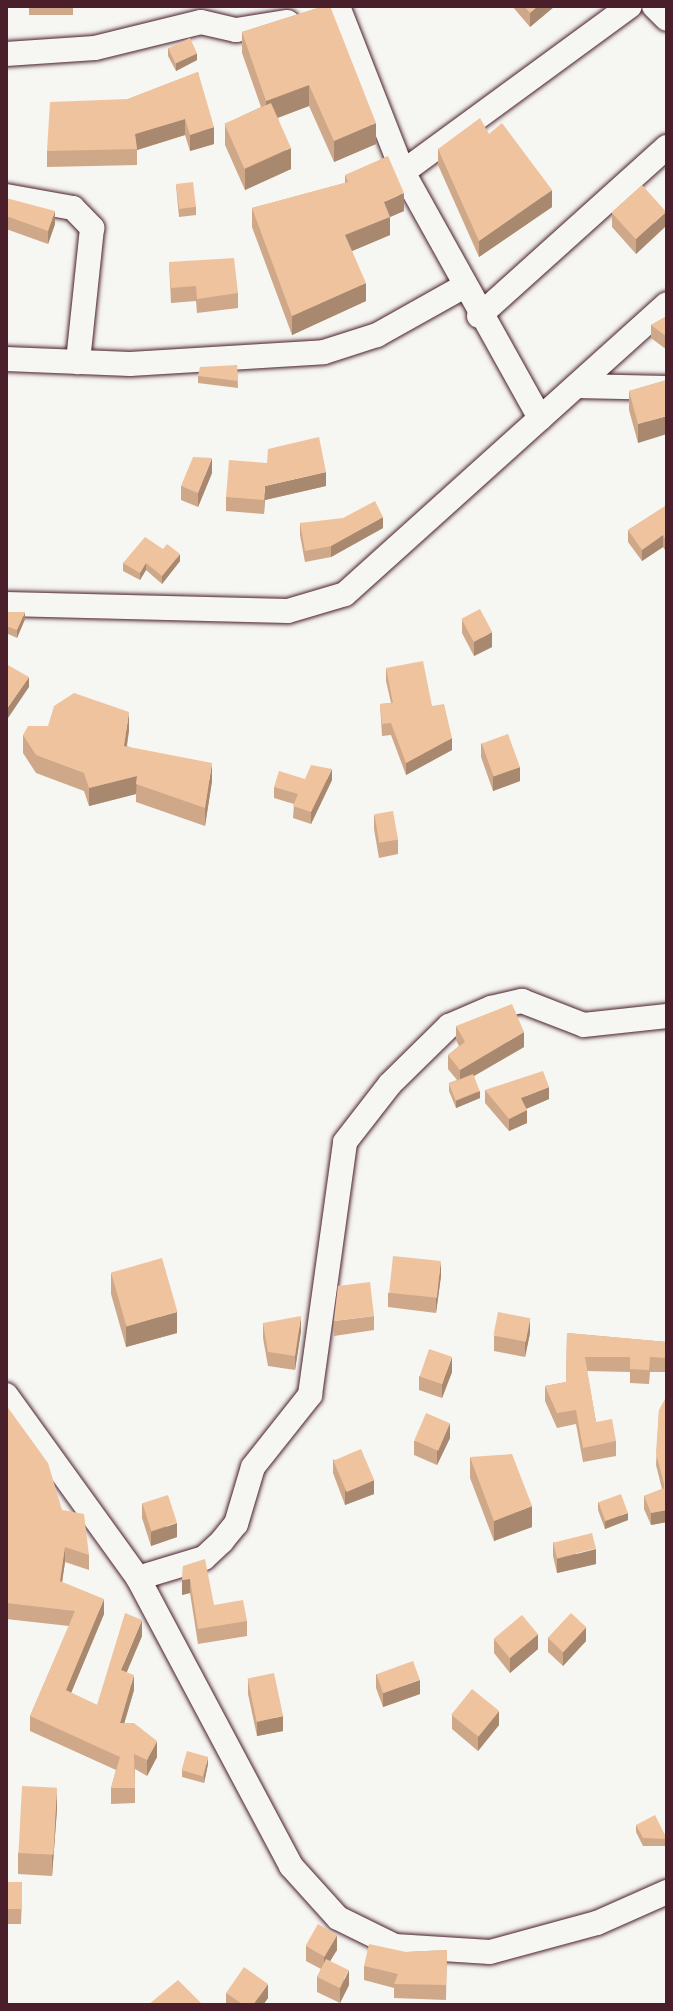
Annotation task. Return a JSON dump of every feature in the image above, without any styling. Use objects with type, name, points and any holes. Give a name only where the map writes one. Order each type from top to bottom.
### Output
[{"type":"street","points":[[403,172],[630,6]]},
{"type":"street","points":[[654,6],[667,19]]},
{"type":"street","points":[[6,54],[95,48],[198,14],[270,26],[341,7],[403,172],[479,316],[540,418]]},
{"type":"street","points":[[479,316],[667,147]]},
{"type":"street","points":[[6,196],[73,208],[92,228],[78,362]]},
{"type":"street","points":[[6,359],[78,362],[324,352],[377,335],[463,287]]},
{"type":"street","points":[[6,604],[288,611],[345,594],[667,304]]},
{"type":"street","points":[[577,386],[667,388]]},
{"type":"street","points":[[138,1578],[204,1558],[222,1541],[236,1524],[253,1467],[310,1395],[345,1142],[390,1084],[449,1026],[507,1004],[522,1001],[584,1025],[667,1016]]},
{"type":"street","points":[[6,1395],[138,1578],[291,1866],[338,1918],[395,1946],[490,1952],[597,1923],[667,1892]]},
{"type":"building","points":[[330,6],[376,123],[334,141],[309,85],[266,101],[242,32]]},
{"type":"building","points":[[524,6],[538,6],[530,13]]},
{"type":"building","points":[[190,38],[197,53],[175,64],[168,48]]},
{"type":"building","points":[[198,72],[214,127],[190,135],[185,119],[135,134],[137,149],[47,151],[50,102],[128,99]]},
{"type":"building","points":[[271,103],[291,148],[244,169],[224,124]]},
{"type":"building","points":[[480,118],[489,134],[502,123],[552,190],[479,241],[438,149]]},
{"type":"building","points":[[388,156],[404,193],[384,202],[390,217],[345,235],[366,283],[292,316],[252,208],[348,182],[345,175]]},
{"type":"building","points":[[193,182],[196,207],[179,209],[176,184]]},
{"type":"building","points":[[642,185],[666,212],[636,239],[612,212]]},
{"type":"building","points":[[6,198],[55,211],[48,231],[6,216]]},
{"type":"building","points":[[234,258],[238,293],[197,299],[196,286],[171,288],[169,262]]},
{"type":"building","points":[[667,316],[667,337],[651,325]]},
{"type":"building","points":[[237,365],[238,381],[198,376],[200,367]]},
{"type":"building","points":[[667,380],[667,416],[638,424],[629,391]]},
{"type":"building","points":[[319,437],[326,472],[265,486],[264,500],[226,497],[229,460],[267,463],[268,449]]},
{"type":"building","points":[[193,457],[212,458],[198,493],[181,486]]},
{"type":"building","points":[[375,501],[383,517],[331,546],[305,551],[300,523],[343,518]]},
{"type":"building","points":[[667,505],[667,542],[663,535],[642,550],[628,530]]},
{"type":"building","points":[[145,537],[163,549],[167,544],[180,554],[162,576],[146,563],[140,573],[123,563]]},
{"type":"building","points":[[480,609],[492,632],[474,642],[461,619]]},
{"type":"building","points":[[6,612],[25,612],[17,630],[6,626]]},
{"type":"building","points":[[423,661],[432,706],[444,704],[452,738],[406,763],[391,723],[382,724],[380,704],[393,703],[386,668]]},
{"type":"building","points":[[6,664],[29,677],[6,710]]},
{"type":"building","points":[[74,693],[129,712],[124,746],[212,763],[205,808],[136,784],[137,776],[89,788],[84,773],[36,755],[23,735],[28,726],[48,726],[54,706]]},
{"type":"building","points":[[508,734],[520,767],[494,776],[482,744]]},
{"type":"building","points":[[311,765],[332,769],[311,812],[293,806],[298,794],[274,787],[279,771],[305,779]]},
{"type":"building","points":[[393,811],[398,840],[379,843],[374,814]]},
{"type":"building","points":[[512,1004],[524,1032],[460,1070],[448,1055],[465,1042],[456,1026]]},
{"type":"building","points":[[543,1071],[549,1087],[521,1098],[527,1110],[509,1119],[485,1090]]},
{"type":"building","points":[[473,1074],[480,1091],[456,1100],[449,1084]]},
{"type":"building","points":[[393,1256],[441,1261],[437,1298],[389,1293]]},
{"type":"building","points":[[162,1258],[177,1312],[126,1326],[111,1273]]},
{"type":"building","points":[[370,1282],[374,1316],[334,1321],[338,1286]]},
{"type":"building","points":[[498,1312],[530,1318],[526,1342],[493,1336]]},
{"type":"building","points":[[301,1316],[295,1356],[268,1352],[263,1323]]},
{"type":"building","points":[[567,1333],[667,1342],[667,1358],[650,1357],[649,1370],[630,1369],[630,1357],[585,1357],[596,1422],[612,1419],[616,1441],[583,1448],[576,1410],[557,1413],[545,1386],[566,1382]]},
{"type":"building","points":[[429,1349],[452,1357],[442,1384],[420,1376]]},
{"type":"building","points":[[666,1397],[667,1510],[651,1513],[644,1496],[665,1488],[656,1453],[659,1410]]},
{"type":"building","points":[[6,1405],[48,1463],[62,1510],[84,1514],[89,1555],[65,1547],[60,1581],[104,1599],[66,1690],[97,1705],[125,1613],[142,1620],[121,1670],[134,1675],[120,1723],[134,1723],[157,1741],[147,1760],[134,1754],[135,1788],[111,1788],[120,1757],[30,1716],[75,1611],[6,1603]]},
{"type":"building","points":[[426,1413],[450,1423],[438,1451],[414,1441]]},
{"type":"building","points":[[361,1449],[374,1480],[347,1492],[333,1461]]},
{"type":"building","points":[[512,1454],[532,1506],[494,1521],[470,1457]]},
{"type":"building","points":[[621,1494],[628,1513],[605,1521],[598,1502]]},
{"type":"building","points":[[168,1495],[177,1523],[151,1531],[142,1503]]},
{"type":"building","points":[[592,1533],[596,1549],[557,1558],[553,1543]]},
{"type":"building","points":[[205,1559],[214,1605],[243,1600],[247,1621],[198,1629],[190,1579],[182,1580],[183,1566]]},
{"type":"building","points":[[571,1613],[586,1627],[563,1652],[548,1638]]},
{"type":"building","points":[[522,1615],[538,1634],[510,1658],[494,1639]]},
{"type":"building","points":[[413,1661],[420,1680],[383,1693],[376,1674]]},
{"type":"building","points":[[274,1673],[283,1716],[257,1722],[248,1679]]},
{"type":"building","points":[[472,1689],[499,1711],[478,1737],[451,1715]]},
{"type":"building","points":[[187,1751],[208,1757],[203,1776],[181,1770]]},
{"type":"building","points":[[22,1786],[57,1788],[53,1855],[18,1853]]},
{"type":"building","points":[[655,1815],[667,1839],[643,1838],[636,1825]]},
{"type":"building","points":[[6,1882],[22,1882],[22,1909],[6,1909]]},
{"type":"building","points":[[318,1924],[337,1935],[325,1957],[306,1946]]},
{"type":"building","points":[[369,1944],[406,1952],[447,1950],[446,1985],[394,1984],[398,1974],[364,1966]]},
{"type":"building","points":[[326,1959],[348,1970],[340,1988],[317,1977]]},
{"type":"building","points":[[244,1967],[268,1984],[253,2005],[244,2005],[226,1993]]},
{"type":"building","points":[[178,1980],[203,2005],[148,2005]]}]
